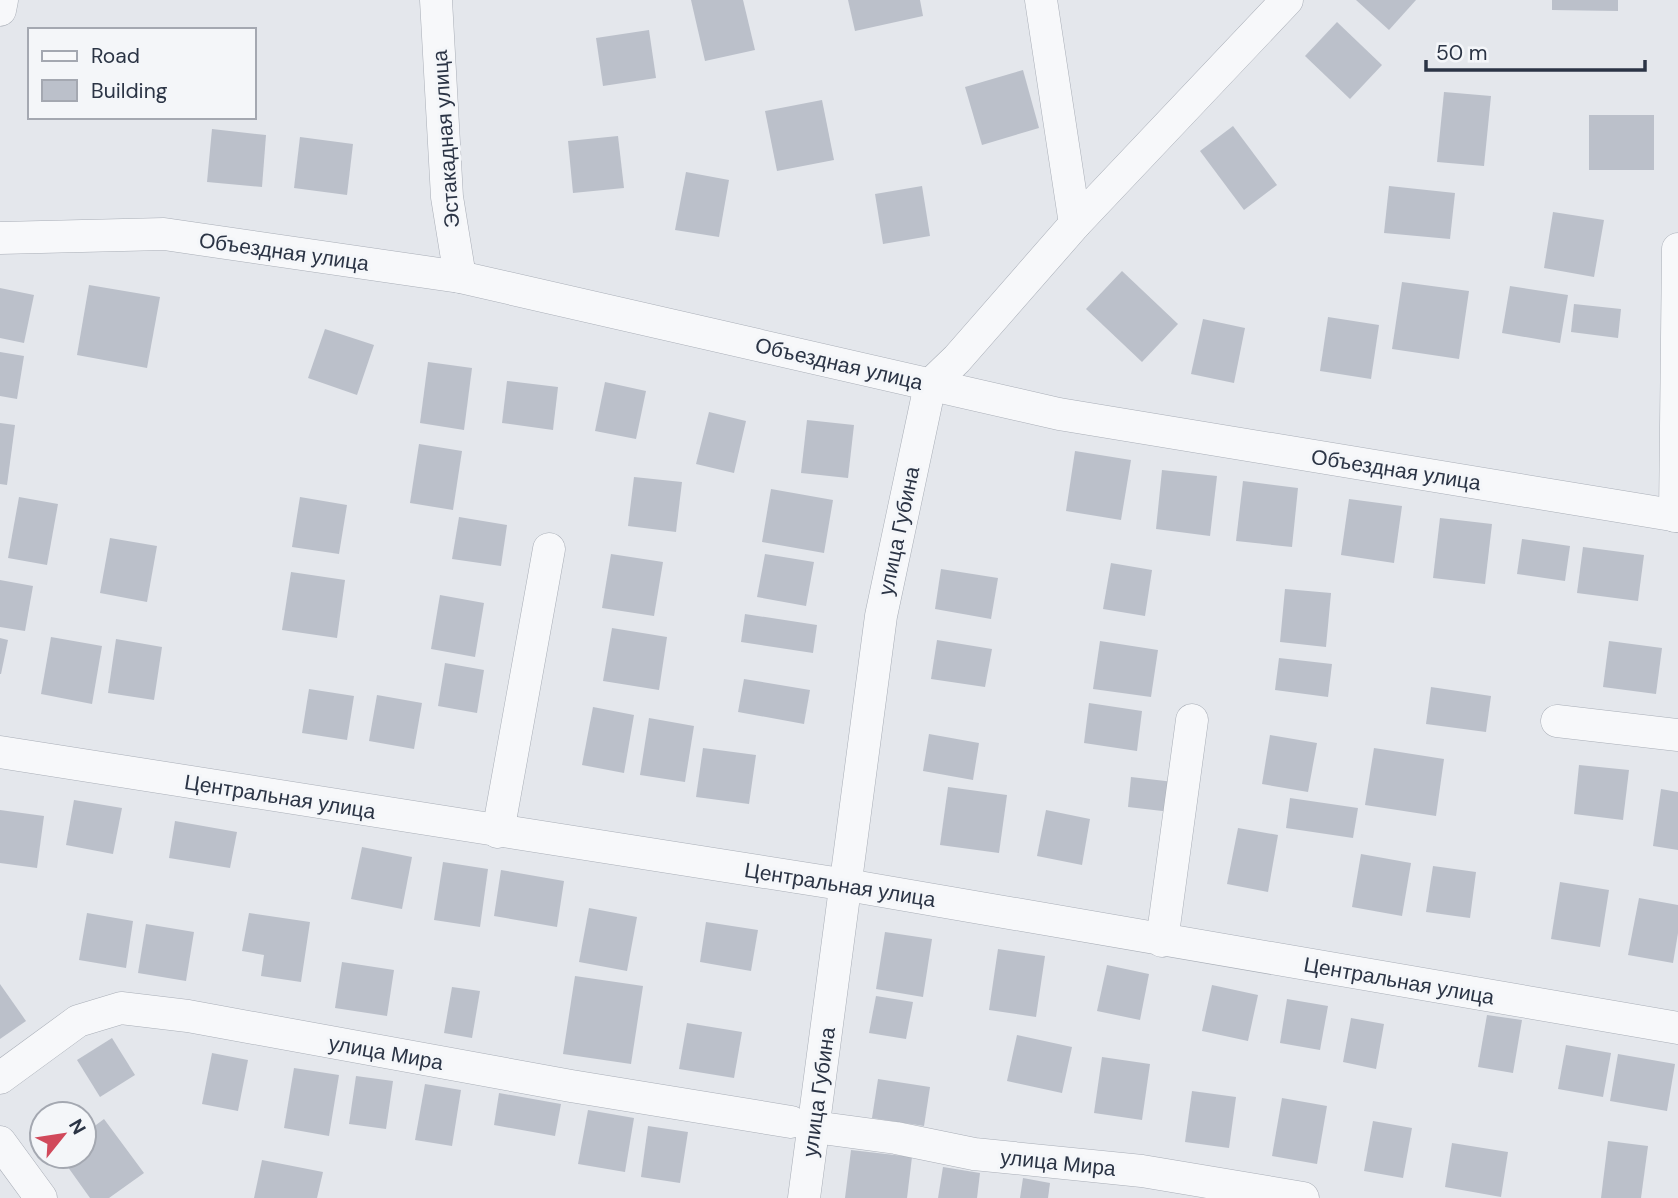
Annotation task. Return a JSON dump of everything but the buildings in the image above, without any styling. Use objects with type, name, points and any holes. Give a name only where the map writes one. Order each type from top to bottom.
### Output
[{"type":"street","points":[[0,10],[2,0]]},
{"type":"street","name":"Эстакадная улица","points":[[436,0],[447,197],[460,277]]},
{"type":"street","points":[[1041,0],[1075,224]]},
{"type":"street","points":[[930,385],[957,359],[1075,224],[1287,0]]},
{"type":"street","name":"Объездная улица","points":[[0,238],[164,234],[460,277],[1059,414],[1676,516]]},
{"type":"street","points":[[1676,516],[1678,249]]},
{"type":"street","name":"улица Губина","points":[[804,1198],[802,1124],[847,885],[881,616],[930,385]]},
{"type":"street","points":[[498,832],[549,549]]},
{"type":"street","points":[[1162,941],[1192,720]]},
{"type":"street","points":[[1557,721],[1678,735]]},
{"type":"street","name":"Центральная улица","points":[[0,752],[847,885],[1678,1028]]},
{"type":"street","name":"улица Мира","points":[[0,1079],[78,1021],[121,1008],[896,1138],[974,1154],[1142,1171],[1303,1198]]},
{"type":"street","points":[[0,1142],[41,1198]]}]
